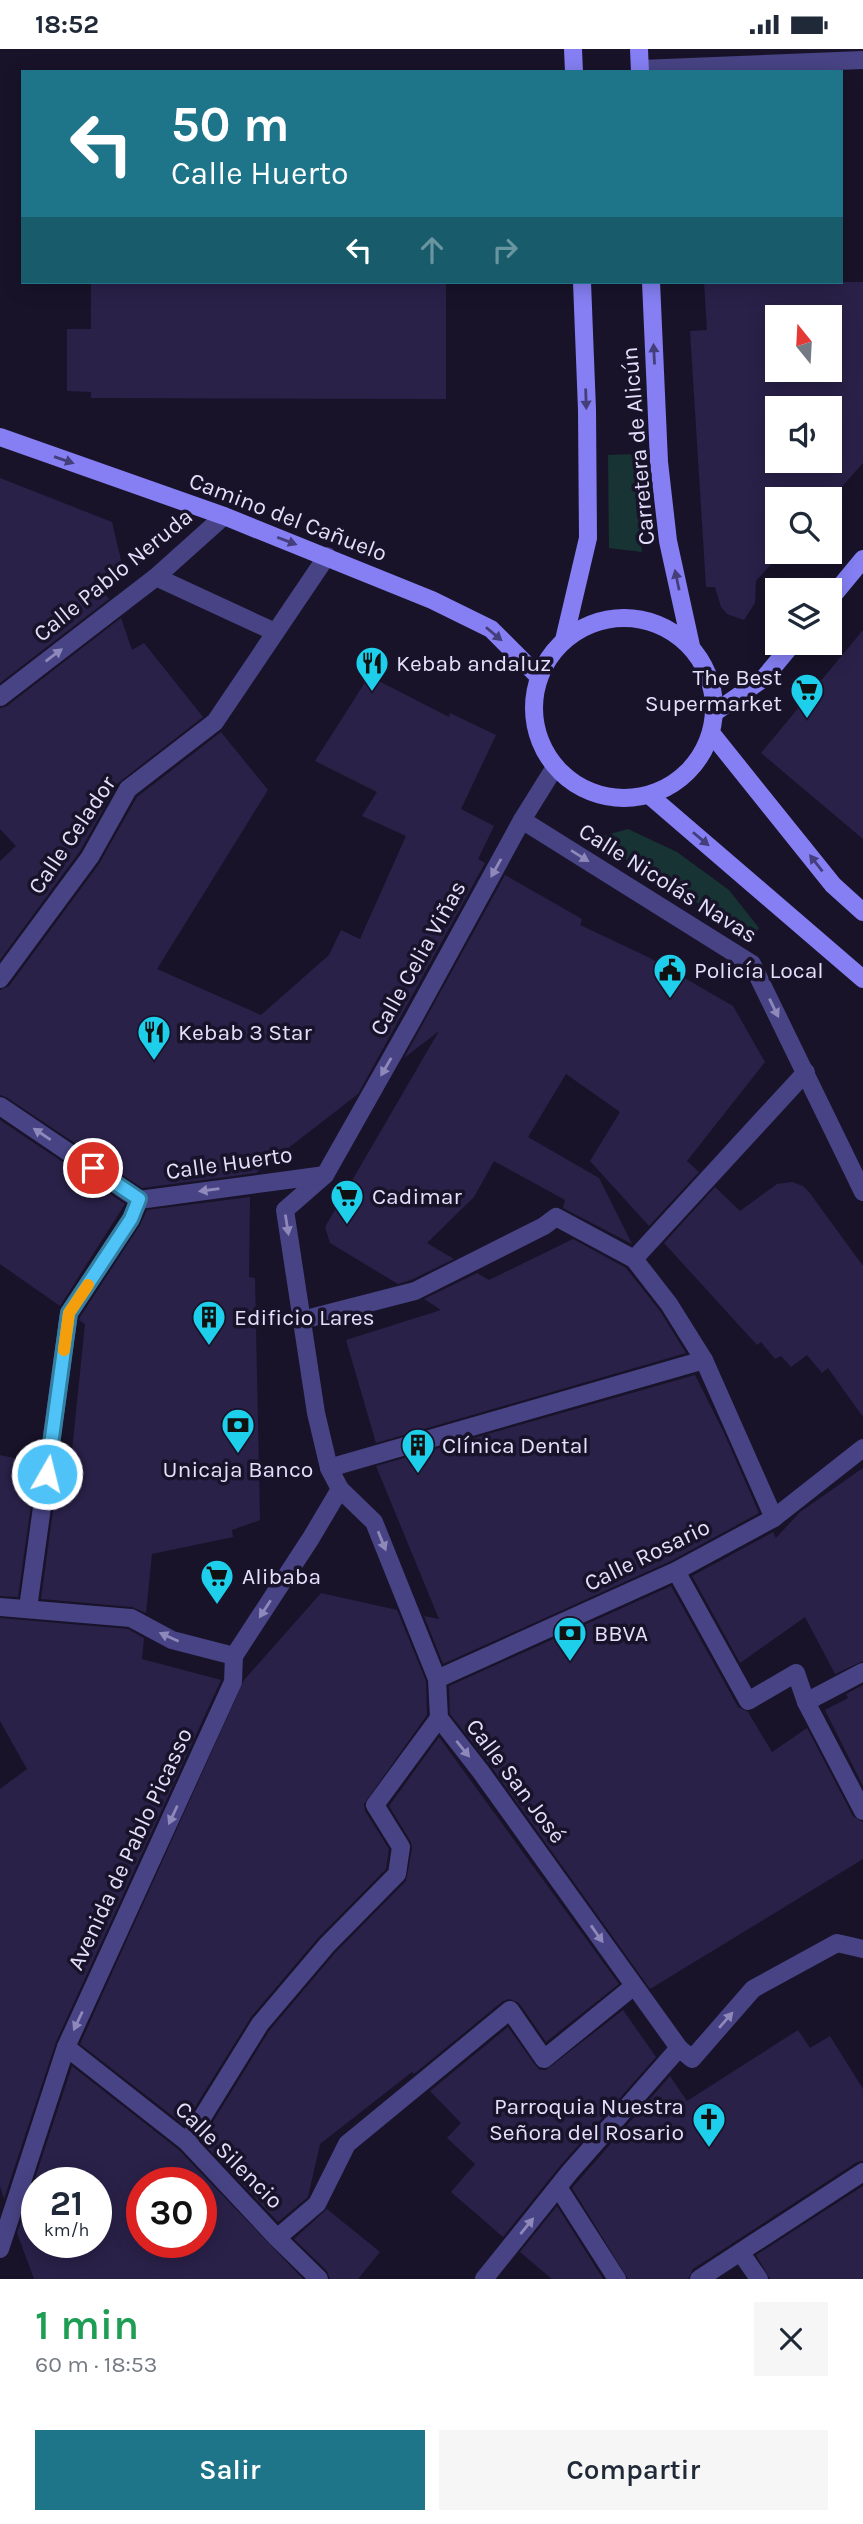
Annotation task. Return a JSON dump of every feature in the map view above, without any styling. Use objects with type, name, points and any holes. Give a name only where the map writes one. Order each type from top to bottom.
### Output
[{"type":"main road","points":[[573,49],[574,70]]},
{"type":"main road","points":[[639,49],[640,70]]},
{"type":"main road","name":"Carretera de Alicún","points":[[564,640],[588,538],[582,284]]},
{"type":"main road","name":"Carretera de Alicún","points":[[651,284],[661,475],[668,541],[691,646]]},
{"type":"main road","name":"Camino del Cañuelo","points":[[0,437],[224,516],[432,600],[491,629],[539,677]]},
{"type":"main road","points":[[842,584],[863,559]]},
{"type":"main road","points":[[614,618],[643,619],[669,629],[691,646],[705,666],[713,688],[714,713],[711,733],[698,760],[677,781],[649,795],[624,799],[598,795],[574,784],[555,767],[542,747],[534,724],[533,700],[545,663],[564,640],[588,625],[614,618]]},
{"type":"main road","points":[[714,713],[764,678],[783,655]]},
{"type":"main road","points":[[711,733],[833,885],[863,912]]},
{"type":"main road","points":[[649,795],[863,979]]},
{"type":"street","points":[[640,70],[863,60]]},
{"type":"street","name":"Calle Pablo Neruda","points":[[0,697],[156,577],[224,516]]},
{"type":"street","name":"Calle Celador","points":[[0,979],[90,857],[128,789],[215,722],[327,556]]},
{"type":"street","points":[[156,577],[275,632]]},
{"type":"street","name":"Calle Celia Viñas","points":[[302,1320],[285,1210],[325,1175],[522,820],[555,767]]},
{"type":"street","name":"Calle Nicolás Navas","points":[[522,820],[752,964],[863,1192]]},
{"type":"street","points":[[634,1259],[806,1072]]},
{"type":"street","name":"Calle Huerto","points":[[0,1106],[139,1199],[325,1175]]},
{"type":"street","points":[[28,1608],[69,1313],[131,1219],[139,1199]]},
{"type":"street","points":[[302,1320],[415,1291],[544,1226],[556,1217],[634,1259],[669,1304],[704,1360],[774,1518]]},
{"type":"street","name":"Calle San José","points":[[302,1320],[316,1413],[329,1468],[340,1489],[374,1522],[437,1679],[439,1719],[481,1772],[679,2048]]},
{"type":"street","points":[[329,1468],[704,1360]]},
{"type":"street","name":"Calle Rosario","points":[[437,1679],[676,1570],[774,1518],[863,1448]]},
{"type":"street","name":"Avenida de Pablo Picasso","points":[[0,2249],[66,2047],[233,1682],[234,1656],[340,1489]]},
{"type":"street","points":[[676,1570],[748,1701],[796,1673],[806,1702],[863,1811]]},
{"type":"street","points":[[0,1607],[131,1618],[172,1640],[234,1656]]},
{"type":"street","points":[[806,1702],[863,1672]]},
{"type":"street","points":[[187,2142],[260,2024],[327,1945],[397,1874],[401,1847],[374,1805],[439,1719]]},
{"type":"street","points":[[484,2279],[558,2187],[679,2048],[692,2059],[753,1989],[837,1943],[863,1949]]},
{"type":"street","points":[[277,2238],[317,2204],[347,2144],[510,2010],[544,2059],[634,1986]]},
{"type":"street","name":"Calle Silencio","points":[[66,2047],[187,2142],[319,2279]]},
{"type":"street","points":[[699,2279],[863,2172]]},
{"type":"street","points":[[558,2187],[617,2279]]},
{"type":"street","points":[[741,2252],[759,2279]]},
{"type":"green space","points":[[633,454],[642,552],[609,548],[608,455]]},
{"type":"green space","points":[[628,829],[677,852],[729,890],[759,928],[752,936],[592,839]]},
{"type":"building","points":[[863,282],[863,463],[842,487],[765,487],[765,564],[771,564],[756,581],[755,603],[744,620],[727,614],[721,607],[715,587],[706,587],[690,331],[707,330],[704,284]]},
{"type":"building","points":[[91,284],[446,284],[446,399],[91,398],[91,392],[67,391],[67,329],[91,329]]},
{"type":"building","points":[[0,478],[112,522],[124,573],[93,580],[109,599],[0,683]]},
{"type":"building","points":[[121,618],[132,650],[144,643],[203,717],[118,783],[80,851],[0,960],[0,861],[16,846],[0,829],[0,708],[7,706]]},
{"type":"building","points":[[863,630],[863,839],[761,753]]},
{"type":"building","points":[[369,676],[449,717],[450,713],[496,735],[461,809],[494,826],[478,859],[485,863],[358,1094],[256,1173],[142,1188],[0,1095],[0,990],[9,986],[99,864],[137,797],[221,732],[268,790],[157,969],[261,1015],[329,955],[341,930],[360,939],[406,836],[362,816],[377,792],[315,761]]},
{"type":"building","points":[[505,875],[582,919],[580,925],[650,958],[733,1006],[765,1062],[687,1161],[699,1172],[649,1226],[590,1161],[620,1112],[566,1074],[528,1137],[599,1178],[632,1244],[563,1208],[565,1200],[494,1161],[474,1197],[427,1243],[454,1259],[398,1284],[330,1243],[325,1227],[439,1031],[404,1058]]},
{"type":"building","points":[[0,1120],[125,1204],[60,1306],[0,1264]]},
{"type":"building","points":[[792,1182],[803,1186],[809,1192],[863,1266],[863,1417],[828,1368],[822,1373],[807,1355],[791,1367],[781,1356],[775,1359],[761,1342],[757,1345],[664,1243],[715,1187],[740,1211],[777,1184]]},
{"type":"building","points":[[250,1197],[249,1277],[255,1278],[260,1520],[232,1530],[233,1537],[152,1554],[146,1613],[132,1607],[41,1599],[59,1467],[70,1470],[85,1324],[79,1320],[80,1317],[147,1210]]},
{"type":"building","points":[[573,1239],[626,1268],[660,1311],[686,1353],[376,1443],[346,1340],[441,1310],[424,1299],[477,1273],[489,1280]]},
{"type":"building","points":[[695,1375],[759,1513],[671,1561],[443,1664],[424,1616],[439,1619],[376,1466]]},
{"type":"building","points":[[0,1455],[37,1463],[18,1597],[0,1596]]},
{"type":"building","points":[[863,1468],[863,1661],[835,1674],[805,1617],[740,1663],[692,1576],[773,1532],[776,1538],[800,1512]]},
{"type":"building","points":[[671,1586],[738,1707],[748,1712],[772,1752],[807,1728],[853,1816],[863,1822],[863,1859],[650,1989],[490,1765],[450,1714],[449,1686]]},
{"type":"building","points":[[321,1593],[397,1610],[426,1681],[427,1715],[364,1804],[365,1811],[389,1849],[386,1869],[318,1938],[251,2017],[184,2125],[80,2044],[244,1680]]},
{"type":"building","points":[[0,1618],[128,1629],[144,1638],[142,1659],[221,1680],[56,2042],[4,2199],[0,2186],[0,1789],[27,1769],[0,1721]]},
{"type":"building","points":[[863,1685],[863,1786],[825,1710],[848,1698],[846,1694]]},
{"type":"building","points":[[439,1737],[619,1984],[546,2042],[519,2003],[509,1999],[503,2001],[414,2074],[412,2072],[320,2144],[308,2197],[278,2222],[201,2141],[269,2031],[335,1953],[406,1881],[411,1842],[389,1806]]},
{"type":"building","points":[[623,2010],[656,2057],[560,2166],[503,2237],[451,2192],[475,2164],[447,2138],[461,2123],[430,2091],[508,2027],[535,2065],[540,2070],[546,2070]]},
{"type":"building","name":"Parroquia Nuestra Señora del Rosario","points":[[798,2030],[810,2048],[830,2036],[863,2089],[863,2161],[857,2162],[693,2269],[688,2279],[628,2279],[572,2188],[670,2076],[687,2101]]},
{"type":"building","points":[[72,2066],[179,2150],[195,2167],[126,2167],[126,2258],[217,2258],[217,2190],[303,2279],[34,2279],[26,2258],[112,2258],[112,2167],[39,2167]]},
{"type":"building","points":[[863,2186],[863,2279],[770,2279],[756,2255]]},
{"type":"building","points":[[557,2206],[603,2279],[552,2279],[520,2252]]},
{"type":"building","points":[[327,2209],[380,2252],[358,2279],[330,2279],[327,2271],[294,2239]]},
{"type":"building","points":[[21,2221],[21,2244],[17,2233]]},
{"type":"slow traffic","points":[[64,1350],[69,1313],[88,1285]]},
{"type":"place","name":"Kebab andaluz","points":[[372,693]]},
{"type":"place","name":"The Best Supermarket","points":[[807,720]]},
{"type":"place","name":"Policía Local","points":[[670,1000]]},
{"type":"place","name":"Kebab 3 Star","points":[[154,1062]]},
{"type":"place","name":"Cadimar","points":[[347,1226]]},
{"type":"place","name":"Edificio Lares","points":[[209,1347]]},
{"type":"place","name":"Unicaja Banco","points":[[238,1455]]},
{"type":"place","name":"Clínica Dental","points":[[418,1475]]},
{"type":"place","name":"Alibaba","points":[[217,1606]]},
{"type":"place","name":"BBVA","points":[[570,1663]]},
{"type":"place","name":"Parroquia Nuestra Señora del Rosario","points":[[709,2149]]},
{"type":"route","points":[[47,1474],[69,1313],[131,1219],[139,1199],[93,1168]]}]
